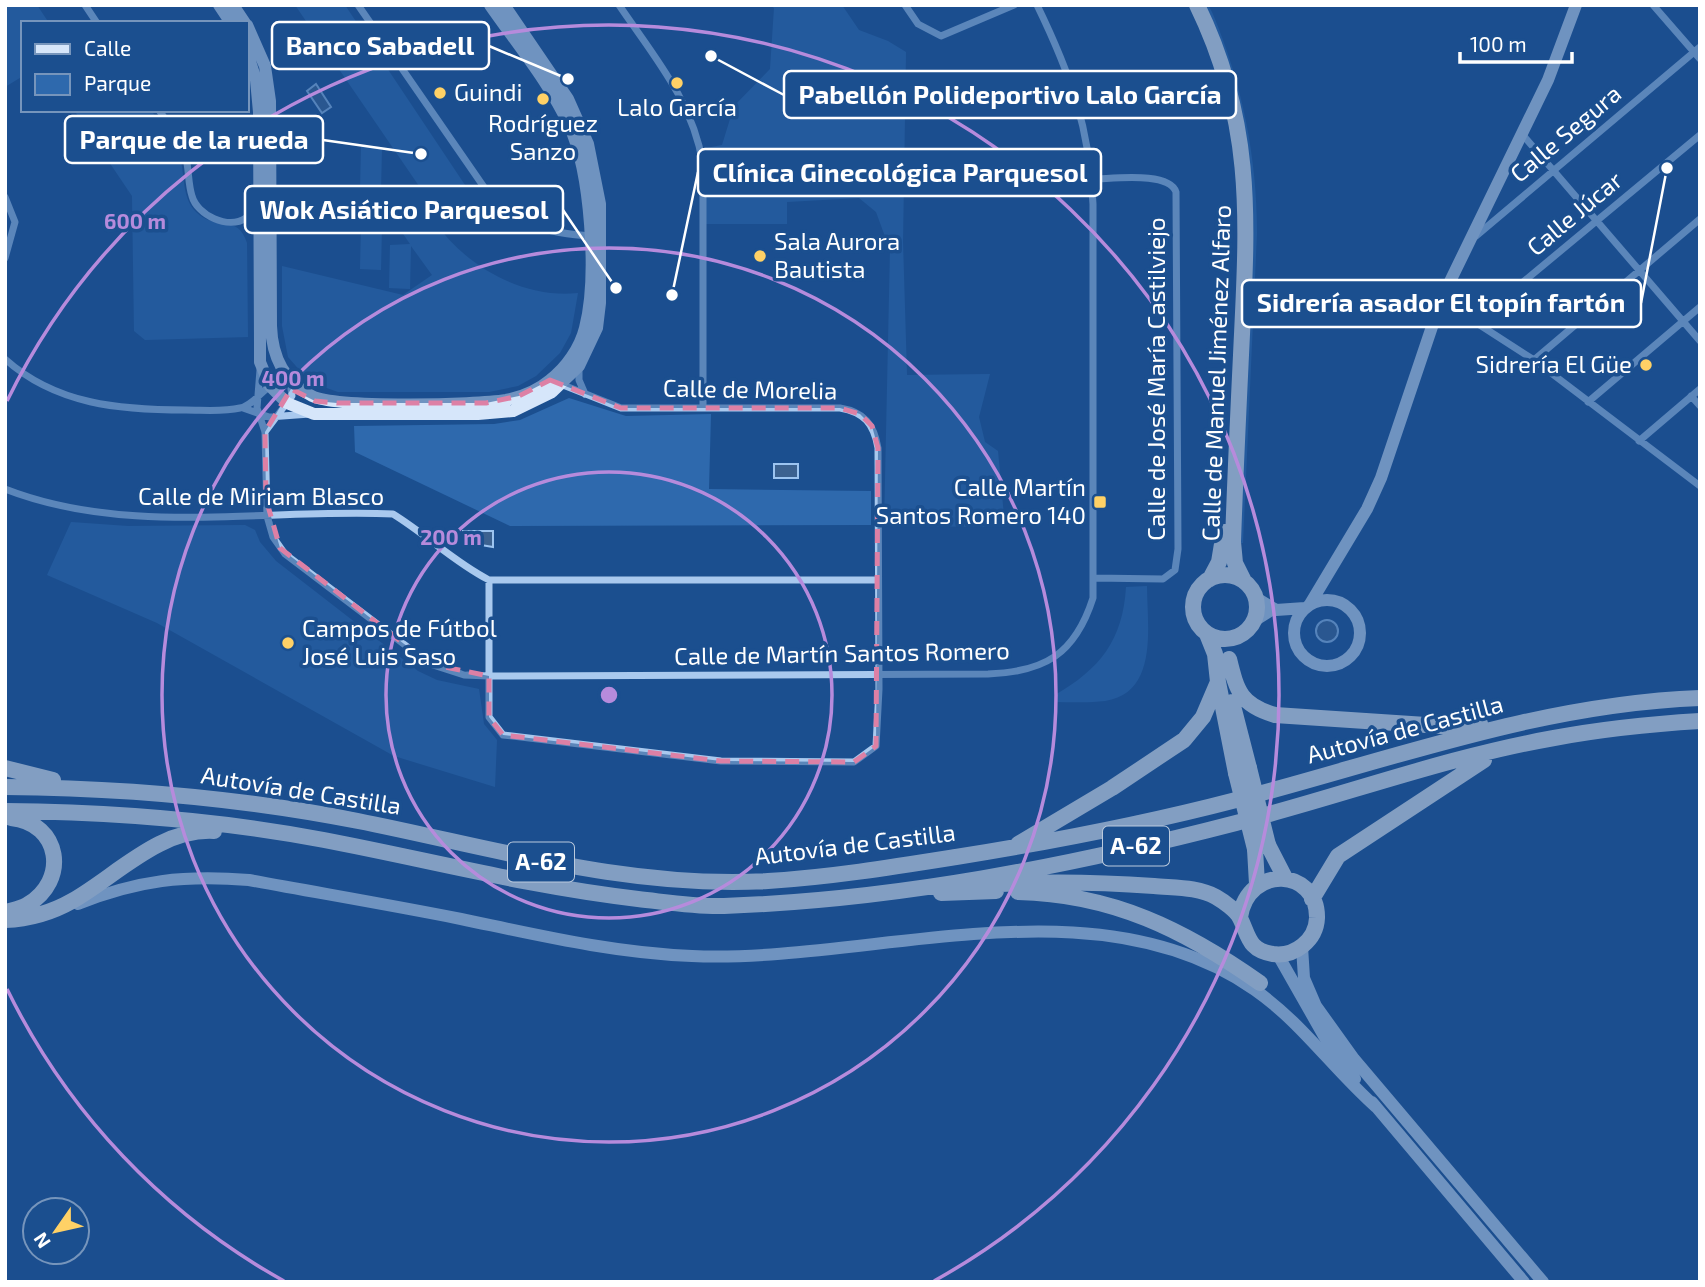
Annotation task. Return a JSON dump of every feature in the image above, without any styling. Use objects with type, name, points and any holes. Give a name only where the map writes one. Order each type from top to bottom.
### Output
[{"type":"highway","name":"Calle de Manuel Jiménez Alfaro","points":[[1186,5],[1211,61],[1225,107],[1237,192],[1239,233],[1224,543],[1219,562],[1210,579]]},
{"type":"highway","name":"Calle de Manuel Jiménez Alfaro","points":[[1197,5],[1220,56],[1232,99],[1246,183],[1247,272],[1233,542],[1235,563],[1244,581]]},
{"type":"highway","points":[[721,906],[775,910],[849,906],[1017,883],[1102,882],[1201,891],[1217,898],[1240,917],[1248,939],[1266,953],[1278,955],[1302,947],[1310,939],[1317,919],[1312,899],[1306,889],[1285,878],[1262,847],[1217,682],[1215,654],[1207,634],[1195,620],[1193,601],[1196,592],[1210,579],[1227,575],[1244,581],[1256,598],[1254,621],[1238,636],[1231,648],[1229,659],[1242,770]]},
{"type":"highway","points":[[1207,634],[1223,639],[1238,636]]},
{"type":"highway","points":[[1229,659],[1245,701],[1255,709],[1275,715],[1441,726],[1546,716]]},
{"type":"highway","points":[[1010,848],[1112,789],[1184,740],[1203,717],[1217,682]]},
{"type":"highway","name":"Autovía de Castilla","points":[[5,787],[75,788],[208,797],[409,832],[554,865],[681,881],[764,881],[850,874],[1010,848],[1235,800],[1470,734],[1546,716],[1657,699],[1700,698]]},
{"type":"highway","name":"Autovía de Castilla","points":[[5,811],[190,821],[299,835],[545,887],[721,906],[850,896],[923,887],[1110,852],[1236,823],[1469,757],[1546,739],[1700,721]]},
{"type":"highway","points":[[1312,899],[1330,866],[1359,840],[1468,769],[1546,739]]},
{"type":"highway","points":[[5,768],[75,788]]},
{"type":"highway","points":[[5,818],[26,820],[44,834],[54,850],[54,870],[47,888],[26,906],[5,912]]},
{"type":"highway","points":[[5,920],[34,917],[70,902],[170,838],[209,830],[276,838],[299,835]]},
{"type":"highway","points":[[1257,884],[1262,847]]},
{"type":"highway","points":[[1240,917],[1248,893],[1257,884],[1285,878]]},
{"type":"highway","points":[[928,894],[1026,892],[1076,897],[1125,909],[1180,931],[1260,983]]},
{"type":"street","points":[[85,5],[96,21]]},
{"type":"street","points":[[219,5],[230,21]]},
{"type":"street","points":[[233,5],[244,21]]},
{"type":"street","points":[[358,5],[498,204],[532,226],[594,236]]},
{"type":"street","points":[[490,5],[569,125],[586,185],[600,303],[597,328],[579,366],[579,380],[586,394]]},
{"type":"street","points":[[248,56],[259,103],[261,216],[271,254],[272,361],[284,382],[327,402],[486,403],[519,396],[556,382],[575,352],[585,329],[594,236],[600,204],[585,135],[568,99],[504,5]]},
{"type":"street","points":[[618,5],[673,83],[698,134],[703,164],[703,407]]},
{"type":"street","points":[[905,5],[918,24],[942,36],[1014,5]]},
{"type":"street","name":"Calle de Martín Santos Romero","points":[[267,516],[273,537],[285,554],[416,654],[444,671],[489,676],[988,674],[1034,668],[1060,653],[1079,634],[1093,598],[1092,179],[1077,97],[1037,5]]},
{"type":"street","points":[[1294,626],[1367,509],[1381,478],[1441,300],[1468,242],[1486,219],[1521,134],[1564,43],[1576,5]]},
{"type":"street","points":[[1653,5],[1697,50],[1700,60]]},
{"type":"street","points":[[248,28],[259,48],[269,84],[261,216],[260,362],[257,399],[265,432],[267,516]]},
{"type":"street","name":"Calle Segura","points":[[1486,219],[1553,170],[1697,50]]},
{"type":"street","points":[[160,112],[177,136],[185,156],[191,195],[202,212],[219,220],[261,216]]},
{"type":"street","points":[[1521,134],[1700,341]]},
{"type":"street","name":"Calle Júcar","points":[[1475,322],[1700,135]]},
{"type":"street","name":"Calle de José María Castilviejo","points":[[1092,179],[1162,179],[1174,187],[1176,192],[1178,549],[1175,570],[1163,579],[1094,578]]},
{"type":"street","points":[[5,197],[15,222],[11,246],[5,258]]},
{"type":"street","points":[[246,218],[261,216]]},
{"type":"street","points":[[1534,360],[1700,219]]},
{"type":"street","points":[[1441,300],[1534,360],[1700,486]]},
{"type":"street","points":[[1588,402],[1700,307]]},
{"type":"street","points":[[272,343],[280,365],[295,388]]},
{"type":"street","points":[[5,359],[32,379],[59,393],[106,407],[162,410],[243,408],[259,414],[277,415],[495,414],[528,406],[579,366]]},
{"type":"street","points":[[260,362],[270,386],[287,403],[314,414]]},
{"type":"street","points":[[243,408],[270,386],[284,382]]},
{"type":"street","name":"Calle de Morelia","points":[[489,676],[489,717],[493,726],[503,735],[521,739],[690,759],[855,762],[876,746],[879,674],[878,448],[876,435],[867,419],[840,408],[621,408],[556,382]]},
{"type":"street","points":[[265,432],[295,388]]},
{"type":"street","points":[[1639,441],[1700,389]]},
{"type":"street","points":[[1692,396],[1700,406]]},
{"type":"street","name":"Calle de Miriam Blasco","points":[[5,489],[37,502],[85,512],[132,516],[393,514],[415,528],[459,564],[489,580],[878,580]]},
{"type":"street","points":[[1327,575],[1336,601]]},
{"type":"street","points":[[489,580],[489,676]]},
{"type":"street","points":[[1254,621],[1276,610],[1307,606],[1325,600],[1336,601],[1353,612],[1360,630],[1358,643],[1347,659],[1328,666],[1309,661],[1297,646],[1294,626],[1276,610],[1256,598]]},
{"type":"street","points":[[34,917],[49,916],[109,891],[144,883],[201,876],[249,880],[352,898],[595,947],[667,955],[785,956],[967,935],[1049,932],[1111,936],[1189,956],[1255,990],[1306,1034],[1347,1081],[1376,1107]]},
{"type":"street","points":[[1302,947],[1304,978],[1316,1006],[1354,1059],[1542,1282]]},
{"type":"street","points":[[1278,955],[1318,1026],[1356,1081],[1524,1282]]},
{"type":"street","points":[[1260,983],[1356,1081]]},
{"type":"highlighted area","points":[[550,380],[621,408],[840,408],[860,414],[872,426],[878,448],[876,746],[854,762],[721,761],[503,735],[489,717],[489,676],[430,664],[280,548],[266,499],[265,432],[291,389],[315,401],[337,403],[486,403],[519,396]]},
{"type":"green space","points":[[5,5],[37,5],[48,21],[21,21],[21,77],[5,87]]},
{"type":"green space","points":[[295,5],[345,5],[473,197],[435,222],[448,238],[463,253],[498,277],[537,291],[578,293],[571,333],[560,353],[536,376],[518,386],[489,392],[338,392],[310,382],[288,357],[282,326],[282,266],[403,295],[432,275],[411,246],[410,289],[389,288],[390,245],[410,244],[386,209],[419,186]]},
{"type":"green space","points":[[770,5],[842,5],[859,30],[888,41],[906,52],[903,242],[907,375],[990,374],[979,417],[985,442],[998,451],[1005,527],[884,526],[890,250],[876,212],[859,198],[787,202],[787,224],[703,224],[706,148],[722,145],[734,106],[770,69],[774,8]]},
{"type":"green space","points":[[1203,5],[1208,5],[1212,12],[1232,66],[1246,120],[1254,176],[1257,233],[1243,543],[1237,543],[1252,207]]},
{"type":"green space","points":[[75,112],[152,112],[176,146],[187,197],[196,212],[211,221],[238,228],[247,243],[248,337],[145,340],[134,331],[132,196]]},
{"type":"green space","points":[[361,147],[382,147],[381,191],[360,191]]},
{"type":"green space","points":[[361,226],[382,226],[381,270],[360,269]]},
{"type":"green space","points":[[569,398],[626,416],[711,414],[709,489],[871,491],[871,525],[510,526],[355,452],[354,426],[494,424],[520,420]]},
{"type":"green space","name":"Campos de Fútbol José Luis Saso","points":[[71,522],[128,526],[245,525],[255,530],[260,542],[276,561],[418,671],[437,680],[479,689],[484,724],[497,740],[495,787],[394,756],[157,623],[47,575]]},
{"type":"green space","points":[[1147,586],[1146,656],[1142,672],[1134,685],[1122,695],[1105,701],[1056,702],[1055,695],[1085,675],[1114,638],[1124,606],[1126,587]]},
{"type":"shaded area","points":[[316,84],[331,107],[322,113],[307,91]]},
{"type":"shaded area","points":[[774,464],[798,464],[798,478],[774,478]]},
{"type":"shaded area","points":[[463,531],[493,531],[493,547],[463,542]]},
{"type":"shaded area","points":[[1327,620],[1335,623],[1338,631],[1335,639],[1327,642],[1319,639],[1316,631],[1319,623]]},
{"type":"place","name":"Pabellón Polideportivo Lalo García","points":[[711,56]]},
{"type":"place","name":"Banco Sabadell","points":[[568,79]]},
{"type":"place","name":"Lalo García","points":[[677,83]]},
{"type":"place","name":"Guindi","points":[[440,93]]},
{"type":"place","name":"Rodríguez Sanzo","points":[[543,99]]},
{"type":"place","name":"Parque de la rueda","points":[[421,154]]},
{"type":"place","name":"Sidrería asador El topín fartón","points":[[1667,168]]},
{"type":"place","name":"Sala Aurora Bautista","points":[[760,256]]},
{"type":"place","name":"Wok Asiático Parquesol","points":[[616,288]]},
{"type":"place","name":"Clínica Ginecológica Parquesol","points":[[672,295]]},
{"type":"place","name":"Sidrería El Güe","points":[[1646,365]]},
{"type":"place","name":"Calle Martín Santos Romero 140","points":[[1100,502]]},
{"type":"place","name":"Campos de Fútbol José Luis Saso","points":[[288,643]]}]
